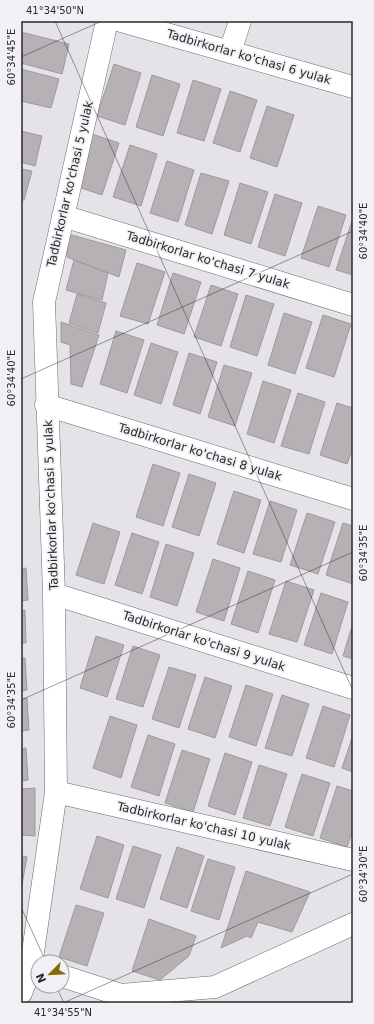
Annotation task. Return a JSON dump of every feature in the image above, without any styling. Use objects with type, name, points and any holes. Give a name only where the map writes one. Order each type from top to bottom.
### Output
[{"type":"street","name":"Tadbirkorlar ko'chasi 5 yulak","points":[[32,954],[56,792],[54,594],[46,405],[44,302],[107,21]]},
{"type":"street","name":"Tadbirkorlar ko'chasi 6 yulak","points":[[121,21],[353,87]]},
{"type":"street","points":[[230,52],[240,21]]},
{"type":"street","name":"Tadbirkorlar ko'chasi 7 yulak","points":[[63,216],[353,305]]},
{"type":"street","name":"Tadbirkorlar ko'chasi 8 yulak","points":[[46,405],[353,499]]},
{"type":"street","name":"Tadbirkorlar ko'chasi 9 yulak","points":[[54,594],[353,688]]},
{"type":"street","name":"Tadbirkorlar ko'chasi 10 yulak","points":[[56,792],[353,860]]},
{"type":"street","points":[[70,979],[121,995],[215,987],[353,924]]},
{"type":"street","name":"Tadbirkorlar ko'chasi 5 yulak","points":[[21,993],[30,966]]},
{"type":"building","points":[[21,32],[69,44],[62,74],[21,63]]},
{"type":"building","points":[[114,64],[141,73],[125,125],[97,116]]},
{"type":"building","points":[[21,69],[59,79],[51,108],[21,101]]},
{"type":"building","points":[[152,75],[180,84],[163,136],[136,127]]},
{"type":"building","points":[[193,80],[221,89],[204,141],[177,133]]},
{"type":"building","points":[[230,91],[257,100],[240,152],[213,143]]},
{"type":"building","points":[[267,106],[294,115],[277,167],[250,158]]},
{"type":"building","points":[[21,131],[42,136],[35,166],[21,162]]},
{"type":"building","points":[[92,134],[119,143],[102,195],[75,186]]},
{"type":"building","points":[[130,145],[157,154],[141,206],[113,197]]},
{"type":"building","points":[[167,161],[194,170],[178,222],[150,213]]},
{"type":"building","points":[[21,169],[32,171],[24,200],[21,200]]},
{"type":"building","points":[[201,173],[229,181],[212,234],[185,225]]},
{"type":"building","points":[[240,183],[268,192],[251,244],[224,235]]},
{"type":"building","points":[[275,194],[302,203],[285,256],[258,247]]},
{"type":"building","points":[[318,206],[346,215],[329,267],[301,258]]},
{"type":"building","points":[[353,218],[353,275],[336,270]]},
{"type":"building","points":[[68,234],[126,250],[119,277],[67,257]]},
{"type":"building","points":[[74,260],[108,273],[102,300],[66,290]]},
{"type":"building","points":[[137,263],[165,272],[148,324],[120,316]]},
{"type":"building","points":[[173,273],[201,282],[184,334],[157,325]]},
{"type":"building","points":[[211,285],[238,294],[221,346],[194,337]]},
{"type":"building","points":[[77,294],[106,303],[98,333],[69,323]]},
{"type":"building","points":[[246,295],[274,304],[257,356],[230,347]]},
{"type":"building","points":[[284,313],[312,322],[295,374],[268,365]]},
{"type":"building","points":[[323,315],[351,324],[334,377],[306,368]]},
{"type":"building","points":[[61,322],[99,335],[82,387],[71,384],[70,345],[61,342]]},
{"type":"building","points":[[116,331],[144,340],[127,393],[100,384]]},
{"type":"building","points":[[151,343],[178,352],[161,404],[134,395]]},
{"type":"building","points":[[189,353],[217,362],[200,414],[173,405]]},
{"type":"building","points":[[224,365],[252,373],[235,426],[208,417]]},
{"type":"building","points":[[263,381],[291,390],[274,443],[247,434]]},
{"type":"building","points":[[298,393],[325,402],[309,454],[281,446]]},
{"type":"building","points":[[337,403],[353,408],[353,447],[347,464],[320,455]]},
{"type":"building","points":[[153,464],[180,473],[163,526],[136,517]]},
{"type":"building","points":[[189,474],[216,483],[199,536],[172,527]]},
{"type":"building","points":[[234,491],[261,500],[244,553],[217,544]]},
{"type":"building","points":[[270,501],[297,510],[281,562],[253,554]]},
{"type":"building","points":[[307,513],[335,522],[318,574],[290,565]]},
{"type":"building","points":[[93,523],[120,532],[104,584],[76,575]]},
{"type":"building","points":[[343,523],[353,526],[353,584],[326,575]]},
{"type":"building","points":[[132,533],[159,542],[142,594],[115,585]]},
{"type":"building","points":[[166,544],[194,553],[177,606],[150,597]]},
{"type":"building","points":[[213,559],[240,568],[224,621],[196,612]]},
{"type":"building","points":[[26,568],[28,600],[21,601],[21,569]]},
{"type":"building","points":[[248,571],[275,580],[258,633],[231,624]]},
{"type":"building","points":[[286,581],[314,590],[297,642],[269,634]]},
{"type":"building","points":[[321,593],[348,602],[332,654],[304,645]]},
{"type":"building","points":[[25,610],[26,643],[21,643],[21,611]]},
{"type":"building","points":[[353,623],[353,659],[343,656]]},
{"type":"building","points":[[96,636],[124,645],[107,697],[80,688]]},
{"type":"building","points":[[133,646],[160,655],[143,707],[116,699]]},
{"type":"building","points":[[21,658],[25,658],[27,690],[21,691]]},
{"type":"building","points":[[169,667],[196,675],[179,728],[152,719]]},
{"type":"building","points":[[205,677],[232,686],[215,738],[188,729]]},
{"type":"building","points":[[246,685],[273,694],[256,746],[229,737]]},
{"type":"building","points":[[282,695],[309,704],[292,756],[265,748]]},
{"type":"building","points":[[27,698],[29,730],[21,731],[21,699]]},
{"type":"building","points":[[323,706],[350,715],[334,767],[306,758]]},
{"type":"building","points":[[110,716],[137,725],[121,778],[93,768]]},
{"type":"building","points":[[148,735],[175,744],[159,796],[131,787]]},
{"type":"building","points":[[353,735],[353,772],[342,768]]},
{"type":"building","points":[[26,748],[28,780],[21,781],[21,749]]},
{"type":"building","points":[[182,750],[210,759],[193,812],[165,803]]},
{"type":"building","points":[[225,753],[252,762],[235,815],[208,806]]},
{"type":"building","points":[[259,765],[287,774],[270,826],[243,818]]},
{"type":"building","points":[[302,774],[330,783],[313,836],[285,827]]},
{"type":"building","points":[[337,786],[353,791],[353,829],[347,847],[320,838]]},
{"type":"building","points":[[35,788],[35,836],[21,835],[21,789]]},
{"type":"building","points":[[97,836],[124,845],[108,898],[80,889]]},
{"type":"building","points":[[133,846],[161,855],[144,908],[116,899]]},
{"type":"building","points":[[177,847],[204,856],[187,908],[160,899]]},
{"type":"building","points":[[21,856],[27,857],[21,890]]},
{"type":"building","points":[[208,859],[235,867],[219,920],[191,911]]},
{"type":"building","points":[[246,871],[310,892],[292,932],[258,922],[251,938],[247,936],[221,948]]},
{"type":"building","points":[[76,905],[104,913],[87,966],[70,961],[70,954],[60,954]]},
{"type":"building","points":[[149,919],[196,936],[189,956],[160,980],[132,971]]}]
